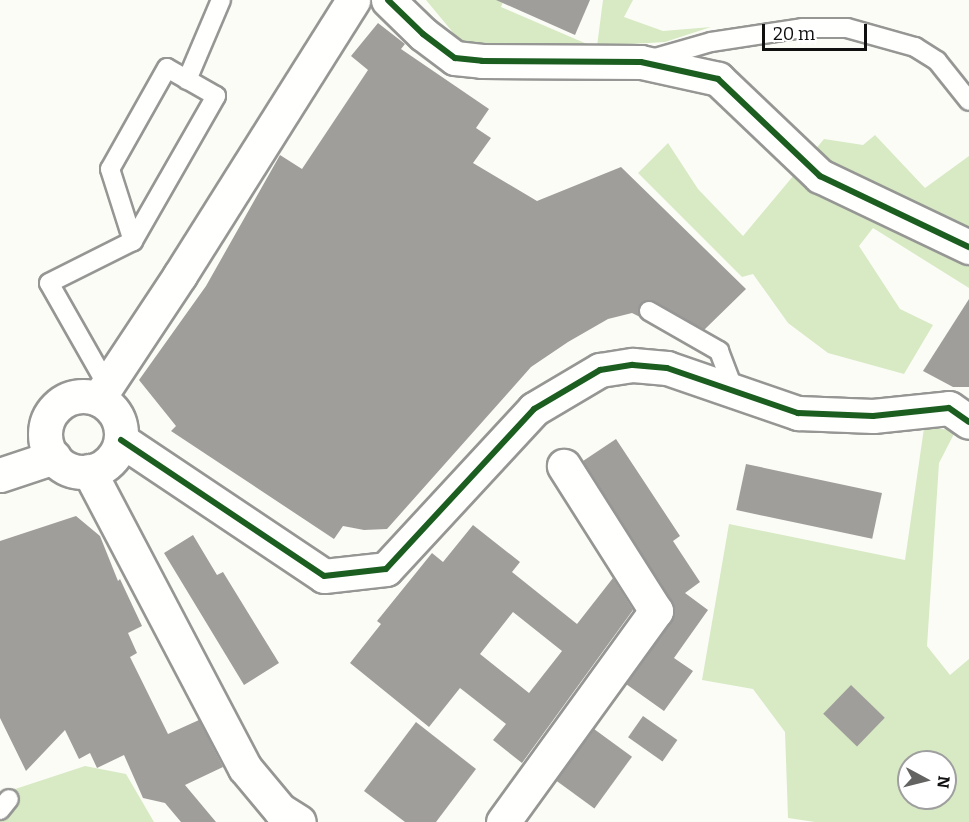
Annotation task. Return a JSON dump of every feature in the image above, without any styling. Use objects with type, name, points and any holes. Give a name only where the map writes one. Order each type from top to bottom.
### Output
[{"type":"street","points":[[102,392],[117,415],[121,428],[121,441],[110,461],[89,471],[69,469],[54,457],[47,446],[48,420],[56,408],[66,400],[102,392],[186,265],[353,0]]},
{"type":"street","points":[[388,0],[423,34],[455,58],[482,61],[641,62],[718,79],[820,176],[969,247]]},
{"type":"street","points":[[121,441],[324,576],[386,569],[534,409],[600,370],[633,366],[667,368],[798,413],[873,416],[949,408],[969,422]]},
{"type":"street","points":[[0,475],[54,457]]},
{"type":"street","points":[[503,822],[656,611],[564,466]]},
{"type":"street","points":[[89,471],[245,768],[280,810],[299,822]]},
{"type":"lane","points":[[187,80],[221,0]]},
{"type":"lane","points":[[641,62],[711,42],[802,28],[847,28],[915,47],[937,61],[969,101]]},
{"type":"lane","points":[[102,392],[49,283],[133,241],[216,96],[167,68],[110,168],[133,241]]},
{"type":"lane","points":[[649,311],[719,351],[735,393]]},
{"type":"green space","points":[[426,0],[504,0],[501,7],[594,47],[545,52],[460,41]]},
{"type":"green space","points":[[603,0],[633,0],[624,17],[663,31],[711,27],[665,42],[597,46]]},
{"type":"green space","points":[[875,135],[925,188],[969,156],[969,288],[873,228],[859,246],[900,309],[933,325],[904,374],[828,353],[788,323],[753,274],[742,277],[638,173],[668,143],[698,189],[743,236],[824,139],[863,145]]},
{"type":"green space","points":[[924,428],[956,430],[939,463],[927,646],[950,675],[969,659],[969,822],[815,822],[788,818],[785,732],[753,689],[702,680],[729,524],[905,560]]},
{"type":"green space","points":[[85,766],[126,774],[154,822],[0,822],[0,794]]},
{"type":"building","points":[[496,0],[590,0],[575,35]]},
{"type":"building","points":[[378,23],[405,44],[401,49],[489,109],[476,128],[491,138],[473,163],[537,201],[621,167],[746,289],[704,330],[648,300],[639,306],[640,317],[632,313],[608,319],[568,342],[531,367],[387,529],[364,530],[343,526],[334,539],[171,431],[176,426],[139,380],[206,286],[280,155],[302,169],[368,70],[351,56]]},
{"type":"building","points":[[969,299],[969,387],[953,387],[923,371]]},
{"type":"building","points":[[616,439],[680,536],[673,541],[700,582],[685,593],[708,610],[674,658],[693,671],[664,711],[626,684],[671,622],[675,612],[672,602],[583,461]]},
{"type":"building","points":[[746,464],[882,493],[872,539],[736,510]]},
{"type":"building","points":[[76,516],[100,536],[118,581],[120,579],[142,626],[128,633],[137,653],[130,657],[168,734],[199,720],[223,767],[185,785],[216,822],[181,822],[165,803],[143,798],[124,755],[97,768],[90,753],[79,759],[65,730],[26,771],[0,718],[0,541]]},
{"type":"building","points":[[473,525],[520,562],[512,572],[577,624],[613,578],[633,610],[522,763],[493,740],[506,724],[460,688],[429,727],[350,663],[381,624],[377,621],[432,553],[443,562]],"holes":[[[513,612],[562,651],[529,693],[480,654]]]},
{"type":"building","points":[[193,535],[217,575],[223,572],[279,663],[244,685],[164,553]]},
{"type":"building","points":[[851,685],[885,718],[857,746],[823,714]]},
{"type":"building","points":[[643,716],[677,740],[662,761],[628,737]]},
{"type":"building","points":[[416,722],[476,769],[436,822],[405,822],[364,791]]},
{"type":"building","points":[[594,729],[632,757],[594,808],[556,781]]},
{"type":"cycle path","points":[[388,0],[423,34],[455,58],[482,61],[641,62],[718,79],[820,176],[969,247]]},
{"type":"cycle path","points":[[121,440],[324,576],[386,569],[534,409],[600,370],[633,365],[667,368],[798,413],[873,416],[949,408],[969,422]]}]
